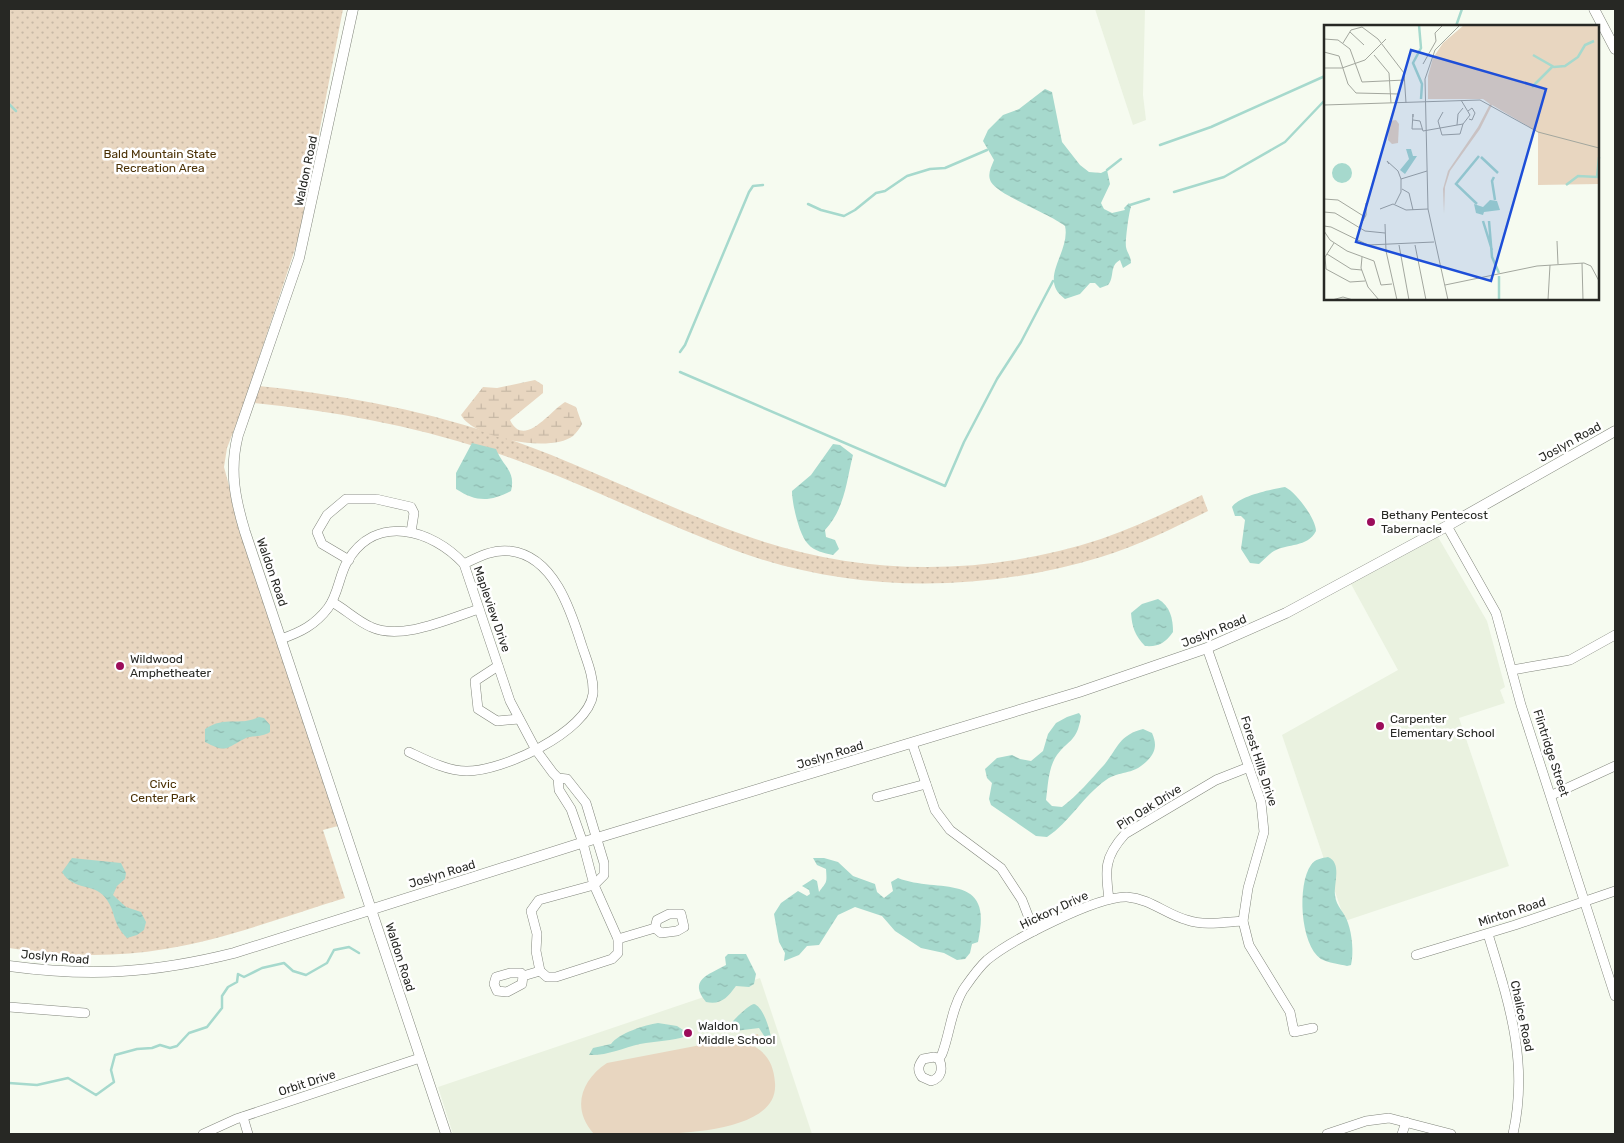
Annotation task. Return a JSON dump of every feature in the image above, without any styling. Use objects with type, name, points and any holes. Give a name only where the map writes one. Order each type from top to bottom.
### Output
[{"type":"street","name":"Waldon Road","points":[[352,9],[299,258],[244,416],[233,459],[233,481],[236,503],[446,1134]]},
{"type":"street","points":[[1594,9],[1615,49]]},
{"type":"street","name":"Joslyn Road","points":[[9,966],[45,971],[104,974],[157,969],[234,953],[596,838],[1078,692],[1207,648],[1286,613],[1447,526],[1615,430]]},
{"type":"street","points":[[348,560],[322,544],[318,532],[327,515],[346,499],[376,499],[411,507],[414,513],[411,532]]},
{"type":"street","name":"Flintridge Street","points":[[1447,526],[1496,613],[1512,670],[1615,996]]},
{"type":"street","name":"Mapleview Drive","points":[[281,639],[312,626],[332,602],[348,560],[356,549],[376,536],[400,531],[411,532],[438,542],[453,552],[464,564],[518,719],[536,750],[558,778],[559,790],[571,809],[583,843],[594,885],[618,939]]},
{"type":"street","points":[[409,752],[444,767],[465,772],[494,768],[512,762],[536,750],[562,733],[590,705],[592,675],[566,600],[542,567],[523,554],[510,550],[490,552],[464,564]]},
{"type":"street","points":[[332,602],[370,627],[392,633],[479,610]]},
{"type":"street","points":[[1512,670],[1570,660],[1615,635]]},
{"type":"street","name":"Forest Hills Drive","points":[[1207,648],[1261,802],[1264,832],[1248,888],[1243,921],[1249,945],[1290,1012],[1294,1032],[1313,1028]]},
{"type":"street","points":[[498,666],[475,681],[478,709],[497,721],[518,719]]},
{"type":"street","points":[[912,743],[935,810],[950,830],[1001,868],[1022,900],[1034,931]]},
{"type":"street","points":[[1552,795],[1615,766]]},
{"type":"street","name":"Pin Oak Drive","points":[[1109,899],[1105,873],[1108,859],[1116,844],[1125,834],[1216,780],[1249,767]]},
{"type":"street","name":"Mapleview Drive","points":[[558,778],[567,780],[586,803],[604,863],[604,875],[594,885]]},
{"type":"street","points":[[877,797],[926,784]]},
{"type":"street","points":[[571,809],[586,803]]},
{"type":"street","points":[[594,885],[539,900],[533,906],[531,911],[537,934],[536,952],[540,971],[547,976],[556,976],[612,959],[618,953],[618,939],[655,928]]},
{"type":"street","name":"Minton Road","points":[[1416,955],[1488,934],[1615,891]]},
{"type":"street","name":"Hickory Drive","points":[[939,1059],[945,1046],[957,1002],[977,971],[986,961],[1007,946],[1034,931],[1109,899],[1127,897],[1147,901],[1186,920],[1197,922],[1243,921]]},
{"type":"street","name":"Chalice Road","points":[[1488,934],[1518,1043],[1519,1094],[1513,1134]]},
{"type":"street","points":[[523,976],[540,971]]},
{"type":"street","points":[[9,1007],[85,1013]]},
{"type":"street","name":"Orbit Drive","points":[[203,1134],[243,1117],[420,1058]]},
{"type":"street","points":[[243,1117],[248,1134]]},
{"type":"street","points":[[1327,1134],[1376,1118],[1389,1118],[1451,1134]]},
{"type":"street","points":[[1402,1134],[1406,1122]]},
{"type":"shaded area","points":[[1095,9],[1145,9],[1143,95],[1146,120],[1133,125]]},
{"type":"shaded area","name":"Carpenter Elementary School","points":[[1438,537],[1487,621],[1505,687],[1500,690],[1505,703],[1459,718],[1509,866],[1345,921],[1282,735],[1398,670],[1351,584]]},
{"type":"shaded area","name":"Waldon Middle School","points":[[760,978],[812,1134],[453,1134],[438,1087]]},
{"type":"green space","points":[[9,9],[343,9],[299,237],[250,385],[343,397],[434,416],[526,445],[744,535],[788,549],[832,559],[877,565],[922,567],[968,566],[1013,560],[1101,539],[1140,524],[1202,495],[1208,511],[1128,548],[1056,569],[964,582],[917,584],[871,581],[824,575],[734,550],[580,485],[518,461],[457,441],[367,419],[245,402],[227,448],[224,467],[242,534],[338,826],[323,830],[345,898],[211,939],[146,952],[87,955],[9,948]]},
{"type":"green space","points":[[535,380],[543,385],[543,393],[510,420],[516,428],[522,431],[530,429],[565,402],[576,407],[582,424],[573,436],[562,441],[548,443],[514,441],[481,431],[461,415],[483,387],[497,388]]},
{"type":"green space","points":[[758,1034],[760,1042],[750,1044],[761,1051],[769,1060],[775,1083],[770,1102],[754,1116],[730,1126],[670,1134],[594,1134],[587,1124],[581,1105],[585,1086],[598,1070],[607,1063]]},
{"type":"water","points":[[1045,89],[1052,92],[1062,142],[1080,165],[1089,172],[1101,173],[1107,170],[1110,184],[1101,203],[1104,209],[1112,213],[1125,210],[1124,208],[1129,203],[1131,207],[1126,244],[1131,263],[1123,268],[1120,260],[1117,262],[1114,265],[1108,285],[1100,288],[1095,283],[1090,283],[1080,294],[1065,299],[1057,291],[1054,283],[1054,274],[1064,246],[1065,226],[1003,193],[991,182],[989,176],[994,160],[983,141],[988,130],[1003,115],[1019,109]]},
{"type":"water","points":[[472,443],[496,449],[512,478],[511,491],[490,499],[483,499],[470,496],[456,489],[456,473]]},
{"type":"water","points":[[833,444],[840,445],[853,455],[841,504],[832,522],[825,530],[826,537],[835,540],[839,549],[833,555],[816,550],[805,540],[797,519],[792,491],[811,475]]},
{"type":"water","points":[[1285,487],[1305,506],[1313,520],[1316,531],[1308,540],[1274,551],[1259,564],[1250,563],[1241,549],[1245,520],[1241,516],[1235,516],[1232,507],[1248,496]]},
{"type":"water","points":[[1158,599],[1170,613],[1173,632],[1161,644],[1145,646],[1135,631],[1131,613],[1142,604]]},
{"type":"water","points":[[1079,713],[1081,716],[1077,732],[1059,752],[1051,768],[1046,800],[1052,806],[1062,807],[1073,798],[1129,735],[1143,729],[1152,733],[1155,741],[1154,751],[1142,766],[1111,777],[1098,786],[1063,824],[1047,837],[1036,836],[991,805],[989,799],[992,783],[987,778],[985,769],[997,758],[1012,755],[1031,761],[1043,751],[1048,734],[1056,723]]},
{"type":"water","points":[[259,717],[264,718],[270,725],[270,732],[246,738],[222,749],[205,742],[205,729],[212,725],[252,720]]},
{"type":"water","points":[[1328,857],[1335,864],[1335,895],[1347,919],[1351,933],[1352,960],[1351,965],[1347,966],[1321,959],[1314,952],[1305,928],[1302,899],[1307,874],[1314,861]]},
{"type":"water","points":[[72,858],[121,863],[126,873],[125,879],[117,886],[113,895],[126,907],[141,912],[146,922],[144,930],[137,935],[127,938],[116,923],[110,905],[102,894],[67,878],[62,872]]},
{"type":"water","points":[[813,858],[824,858],[838,862],[853,876],[875,884],[877,892],[884,898],[893,891],[891,882],[898,878],[959,889],[971,894],[978,904],[981,919],[978,942],[972,944],[970,953],[965,959],[957,960],[944,953],[921,948],[895,931],[882,916],[855,907],[838,915],[819,945],[807,946],[799,955],[784,961],[785,953],[779,942],[774,914],[781,903],[798,891],[807,896],[810,894],[809,890],[802,886],[813,879],[817,881],[819,892],[824,886],[826,882],[826,869],[817,865]]},
{"type":"water","points":[[728,954],[746,954],[756,974],[754,984],[749,987],[736,986],[723,1000],[711,1003],[706,1002],[701,995],[700,983],[707,975],[726,965],[725,957]]},
{"type":"water","points":[[754,1004],[761,1010],[769,1027],[772,1043],[770,1045],[759,1028],[735,1031],[728,1028],[740,1014]]},
{"type":"water","points":[[658,1023],[677,1026],[689,1034],[676,1039],[640,1044],[602,1054],[589,1055],[593,1048],[611,1044],[626,1033]]},
{"type":"waterway","points":[[1456,25],[1462,9]]},
{"type":"waterway","points":[[1160,145],[1211,127],[1324,76]]},
{"type":"waterway","points":[[1174,192],[1224,177],[1285,142],[1324,101]]},
{"type":"waterway","points":[[9,104],[16,111]]},
{"type":"waterway","points":[[808,204],[821,210],[844,216],[855,210],[876,193],[885,191],[907,176],[930,169],[945,168],[987,150]]},
{"type":"waterway","points":[[1107,170],[1121,159]]},
{"type":"waterway","points":[[680,352],[685,345],[749,192],[753,186],[763,185]]},
{"type":"waterway","points":[[1130,205],[1149,199]]},
{"type":"waterway","points":[[680,372],[945,486],[964,442],[997,379],[1021,342],[1053,281]]},
{"type":"waterway","points":[[9,1083],[37,1085],[68,1078],[96,1095],[114,1082],[111,1070],[115,1055],[160,1045],[170,1048],[177,1046],[189,1033],[207,1027],[222,1008],[222,996],[228,987],[237,982],[238,974],[244,977],[262,968],[284,963],[293,971],[306,975],[327,963],[334,950],[349,947],[359,953]]},
{"type":"place","name":"Bethany Pentecost Tabernacle","points":[[1371,522]]},
{"type":"place","name":"Wildwood Amphetheater","points":[[120,666]]},
{"type":"place","name":"Carpenter Elementary School","points":[[1380,726]]},
{"type":"place","name":"Waldon Middle School","points":[[688,1033]]},
{"type":"park label","name":"Bald Mountain State Recreation Area","points":[[160,161]]},
{"type":"park label","name":"Civic Center Park","points":[[163,791]]}]
